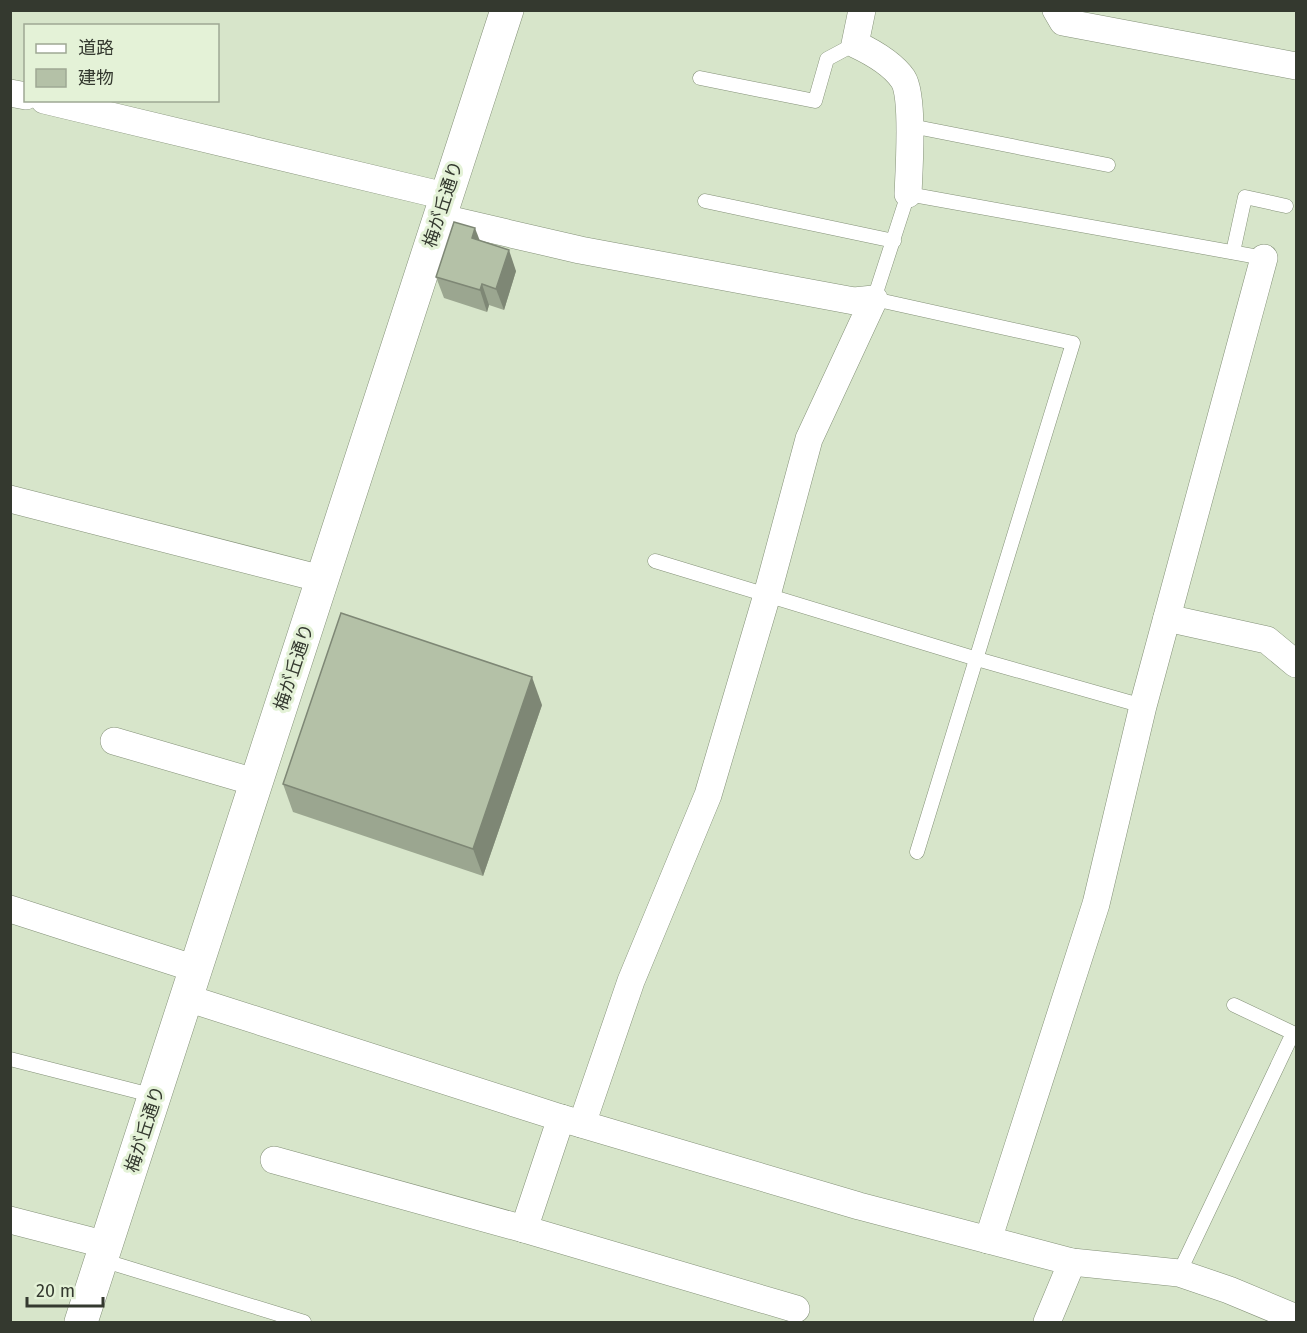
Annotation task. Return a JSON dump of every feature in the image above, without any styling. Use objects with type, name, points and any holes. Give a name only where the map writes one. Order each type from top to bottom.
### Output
[{"type":"street","name":"梅が丘通り","points":[[81,1323],[507,10]]},
{"type":"street","points":[[862,10],[855,44],[874,53],[904,80],[911,126],[908,194]]},
{"type":"street","points":[[1056,10],[1063,22],[1296,66]]},
{"type":"street","points":[[51,102],[442,207],[614,256],[854,301],[874,299]]},
{"type":"street","points":[[988,1239],[1096,904],[1143,706],[1264,258]]},
{"type":"street","points":[[524,1229],[708,795],[767,595],[809,439],[874,299]]},
{"type":"street","points":[[10,499],[322,579]]},
{"type":"street","points":[[1167,618],[1267,640],[1296,664]]},
{"type":"street","points":[[114,741],[258,783]]},
{"type":"street","points":[[10,909],[191,984],[571,1121],[859,1206],[1072,1262],[1179,1273],[1229,1290],[1296,1318]]},
{"type":"street","points":[[274,1160],[524,1229],[796,1309]]},
{"type":"street","points":[[10,1220],[105,1252]]},
{"type":"street","points":[[1047,1323],[1072,1262]]},
{"type":"lane","points":[[700,78],[815,101],[827,59],[855,44]]},
{"type":"lane","points":[[911,126],[1108,165]]},
{"type":"lane","points":[[917,852],[1073,343],[874,299],[908,194],[1264,258]]},
{"type":"lane","points":[[1233,252],[1245,197],[1286,206]]},
{"type":"lane","points":[[705,201],[894,242]]},
{"type":"lane","points":[[655,561],[977,659],[1143,706]]},
{"type":"lane","points":[[1179,1273],[1293,1034],[1234,1005]]},
{"type":"lane","points":[[10,1059],[155,1096]]},
{"type":"lane","points":[[105,1252],[304,1323]]},
{"type":"building","points":[[454,222],[475,228],[472,238],[509,250],[496,289],[482,284],[480,290],[436,277]]},
{"type":"building","points":[[341,613],[532,677],[473,849],[283,784]]}]
